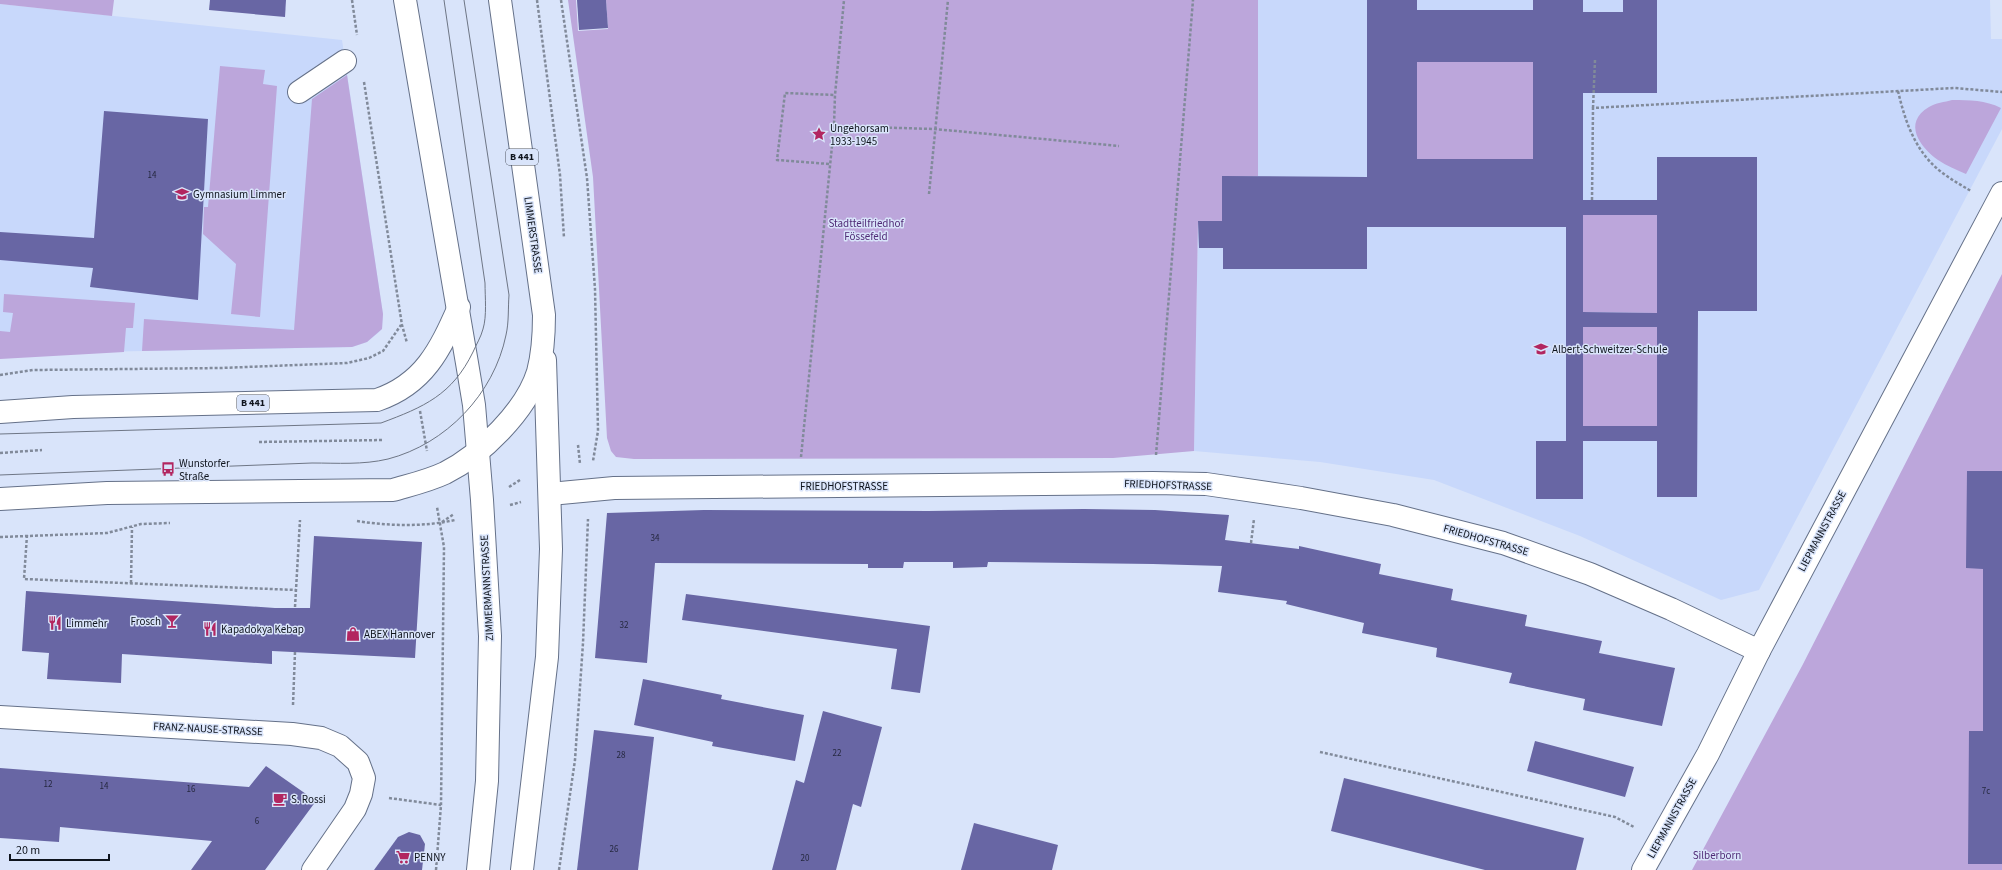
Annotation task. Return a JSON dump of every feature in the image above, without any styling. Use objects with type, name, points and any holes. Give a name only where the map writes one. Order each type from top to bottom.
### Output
[{"type":"main road","points":[[405,0],[458,307]]},
{"type":"main road","name":"LIMMERSTRASSE","points":[[478,450],[508,422],[525,399],[537,373],[543,344],[544,315],[500,0]]},
{"type":"main road","points":[[299,92],[345,61]]},
{"type":"main road","name":"LIEPMANNSTRASSE","points":[[1643,870],[1708,754],[1759,651],[2002,193]]},
{"type":"main road","name":"B 441","points":[[0,412],[73,407],[377,400],[392,395],[426,368],[436,354],[458,307]]},
{"type":"main road","name":"ZIMMERMANNSTRASSE","points":[[458,307],[474,405],[482,500],[490,636],[486,781],[478,870]]},
{"type":"main road","points":[[522,870],[547,657],[551,549],[544,315]]},
{"type":"main road","name":"B 441","points":[[0,499],[107,493],[392,490],[432,479],[446,473],[478,450]]},
{"type":"main road","name":"FRIEDHOFSTRASSE","points":[[550,494],[588,489],[1153,483],[1206,484],[1393,515],[1503,543],[1590,574],[1671,609],[1759,651]]},
{"type":"main road","name":"FRANZ-NAUSE-STRASSE","points":[[0,717],[292,734],[333,741],[349,752],[362,769],[363,786],[358,802]]},
{"type":"main road","points":[[313,870],[358,802]]},
{"type":"path","points":[[352,0],[358,39]]},
{"type":"path","points":[[559,870],[575,760],[583,644],[588,489],[598,431],[595,289],[587,178],[561,0]]},
{"type":"path","points":[[799,486],[829,164],[834,126],[835,95],[844,0]]},
{"type":"path","points":[[929,194],[934,129],[948,0]]},
{"type":"path","points":[[1153,483],[1193,0]]},
{"type":"path","points":[[1592,200],[1595,60]]},
{"type":"path","points":[[364,77],[402,325],[410,350],[444,547],[441,804],[436,870]]},
{"type":"path","points":[[1593,108],[1954,88],[2002,92]]},
{"type":"path","points":[[1898,91],[1904,115],[1918,147],[1940,171],[1977,195]]},
{"type":"path","points":[[829,164],[777,160],[785,93],[835,95]]},
{"type":"path","points":[[834,126],[934,129],[1119,146]]},
{"type":"path","points":[[0,375],[33,370],[221,368],[347,364],[370,358],[383,351],[402,325]]},
{"type":"path","points":[[259,442],[384,440]]},
{"type":"path","points":[[0,453],[42,450]]},
{"type":"path","points":[[351,520],[380,525],[440,524],[449,517],[528,476],[549,459]]},
{"type":"path","points":[[292,520],[308,520]]},
{"type":"path","points":[[295,607],[300,520]]},
{"type":"path","points":[[0,537],[107,533],[141,524],[173,523]]},
{"type":"path","points":[[131,584],[132,527]]},
{"type":"path","points":[[27,535],[24,579],[296,590]]},
{"type":"path","points":[[292,734],[295,652]]},
{"type":"path","points":[[1320,752],[1615,818],[1660,839]]},
{"type":"path","points":[[358,802],[441,804]]},
{"type":"shaded area","name":"Albert-Schweitzer-Schule","points":[[1258,0],[1990,0],[1991,39],[2002,39],[2002,129],[1759,590],[1721,600],[1580,536],[1434,480],[1320,462],[1194,451],[1198,221],[1222,221],[1222,176],[1258,176]]},
{"type":"shaded area","name":"Gymnasium Limmer","points":[[0,4],[342,40],[383,314],[382,329],[367,342],[352,347],[93,352],[0,358]]},
{"type":"green space","points":[[0,0],[114,0],[112,16],[0,4]]},
{"type":"green space","name":"Stadtteilfriedhof Fössefeld","points":[[568,0],[576,0],[578,31],[608,29],[606,0],[1258,0],[1258,176],[1222,177],[1222,221],[1198,222],[1194,451],[1113,458],[634,459],[616,457],[611,451],[607,438],[593,177]]},
{"type":"green space","points":[[1417,62],[1533,62],[1533,159],[1417,159]]},
{"type":"green space","points":[[220,66],[265,70],[263,84],[277,86],[260,317],[231,314],[236,264],[203,234],[204,207],[208,207]]},
{"type":"green space","points":[[347,75],[383,314],[382,329],[367,342],[352,347],[142,351],[144,319],[294,330],[312,99]]},
{"type":"green space","points":[[1952,100],[1971,100],[1995,105],[2001,108],[1966,174],[1945,164],[1931,155],[1920,142],[1915,127],[1916,120],[1921,113],[1929,107]]},
{"type":"green space","points":[[1583,215],[1657,215],[1657,313],[1583,312]]},
{"type":"green space","name":"Silberborn","points":[[2002,274],[2002,870],[1692,870],[1802,666]]},
{"type":"green space","points":[[4,294],[135,303],[133,328],[126,328],[124,352],[0,359],[0,331],[10,332],[13,313],[3,312]]},
{"type":"green space","points":[[1583,327],[1657,327],[1657,426],[1583,426]]},
{"type":"building","points":[[210,0],[286,0],[285,17],[209,10]]},
{"type":"building","points":[[577,0],[606,0],[608,28],[579,30]]},
{"type":"building","points":[[1367,0],[1417,0],[1417,10],[1533,10],[1533,0],[1583,0],[1583,12],[1623,12],[1623,0],[1657,0],[1657,93],[1583,93],[1583,200],[1657,200],[1657,157],[1757,157],[1757,311],[1698,311],[1697,497],[1657,497],[1657,441],[1583,441],[1583,499],[1536,499],[1536,441],[1566,441],[1566,227],[1367,227],[1367,269],[1223,269],[1223,248],[1199,248],[1198,221],[1222,221],[1222,176],[1367,177]],"holes":[[[1417,62],[1533,62],[1533,159],[1417,159]],[[1583,215],[1657,215],[1657,313],[1583,312]],[[1583,327],[1657,327],[1657,426],[1583,426]]]},
{"type":"building","name":"Gymnasium Limmer","points":[[104,111],[208,119],[198,300],[90,287],[93,268],[0,260],[0,232],[94,238]]},
{"type":"building","points":[[1967,471],[2002,471],[2002,864],[1968,864],[1969,731],[1983,731],[1983,569],[1966,568]]},
{"type":"building","points":[[1084,509],[1155,510],[1229,515],[1225,540],[1299,549],[1299,546],[1381,564],[1379,574],[1453,589],[1451,600],[1527,615],[1525,626],[1602,641],[1599,653],[1675,668],[1662,726],[1583,710],[1585,699],[1509,683],[1512,673],[1436,657],[1437,648],[1362,633],[1364,623],[1286,604],[1287,601],[1218,592],[1222,566],[988,562],[987,567],[953,568],[953,562],[904,562],[903,568],[868,568],[868,564],[655,563],[647,663],[595,658],[607,513],[704,510],[928,511]]},
{"type":"building","points":[[314,536],[422,542],[415,658],[272,651],[272,664],[122,654],[121,683],[47,679],[49,653],[22,651],[26,591],[275,608],[310,608]]},
{"type":"building","points":[[686,594],[930,626],[920,693],[891,689],[897,649],[682,620]]},
{"type":"building","points":[[643,679],[722,695],[721,699],[804,715],[795,761],[712,746],[713,742],[634,725]]},
{"type":"building","points":[[823,711],[882,727],[861,807],[853,804],[836,870],[772,870],[796,780],[804,783]]},
{"type":"building","points":[[594,730],[654,737],[638,870],[577,870]]},
{"type":"building","points":[[1535,741],[1634,767],[1625,797],[1527,771]]},
{"type":"building","points":[[266,766],[316,801],[265,870],[191,870],[212,841],[60,827],[59,842],[0,838],[0,768],[249,787]]},
{"type":"building","points":[[1344,778],[1584,838],[1576,870],[1485,870],[1331,831]]},
{"type":"building","points":[[974,823],[1058,845],[1052,870],[961,870]]},
{"type":"building","name":"PENNY","points":[[409,832],[420,835],[425,844],[422,870],[374,870],[398,837]]},
{"type":"tram line","points":[[0,434],[381,423],[423,405],[446,389],[465,367],[473,352],[482,332],[486,306],[485,283],[444,0]]},
{"type":"tram line","points":[[0,475],[379,461],[409,452],[429,442],[448,429],[464,414],[479,396],[491,377],[500,357],[507,330],[509,295],[464,0]]},
{"type":"place","name":"Ungehorsam 1933-1945","points":[[819,134]]},
{"type":"place","name":"Gymnasium Limmer","points":[[182,194]]},
{"type":"place","name":"Albert-Schweitzer-Schule","points":[[1541,349]]},
{"type":"place","name":"Wunstorfer Straße","points":[[168,469]]},
{"type":"place","name":"Frosch","points":[[172,621]]},
{"type":"place","name":"Limmehr","points":[[55,623]]},
{"type":"place","name":"Kapadokya Kebap","points":[[210,629]]},
{"type":"place","name":"ABEX Hannover","points":[[353,634]]},
{"type":"place","name":"S. Rossi","points":[[280,799]]},
{"type":"place","name":"PENNY","points":[[403,857]]}]
